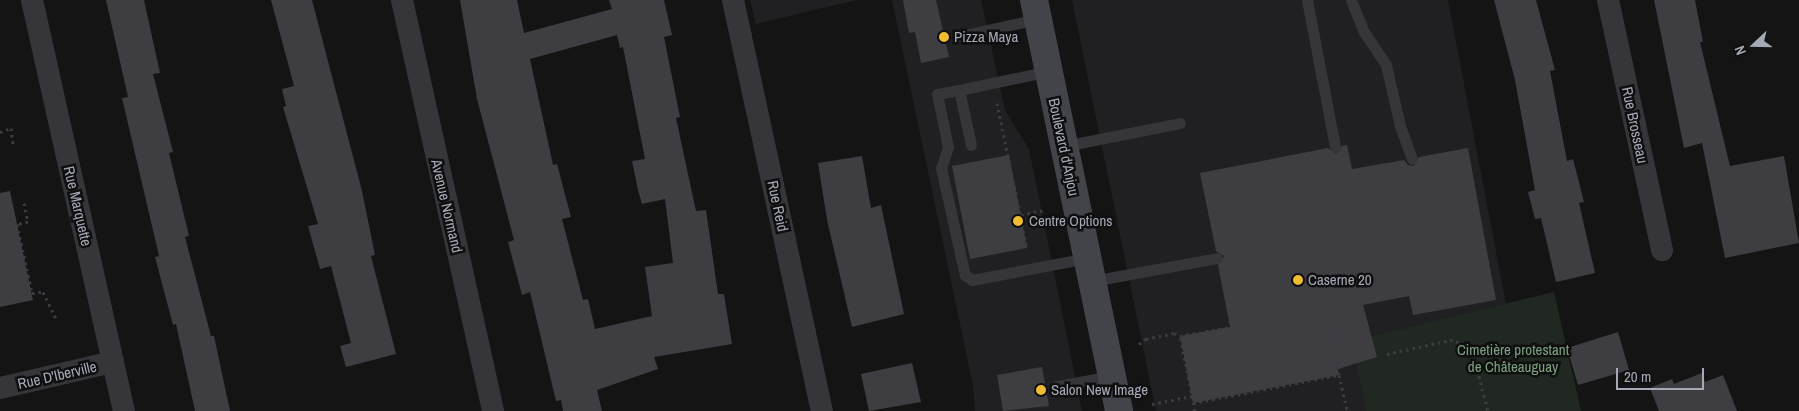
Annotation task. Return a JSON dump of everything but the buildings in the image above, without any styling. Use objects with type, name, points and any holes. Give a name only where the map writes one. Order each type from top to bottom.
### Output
[{"type":"street","name":"Rue Marquette","points":[[32,0],[124,411]]},
{"type":"street","name":"Avenue Normand","points":[[402,0],[493,411]]},
{"type":"street","name":"Rue Reid","points":[[733,0],[822,411]]},
{"type":"street","name":"Rue Brosseau","points":[[1608,0],[1662,250]]},
{"type":"street","name":"Boulevard d'Anjou","points":[[1036,10],[1119,411]]},
{"type":"street","name":"Rue D'Iberville","points":[[0,388],[113,362]]},
{"type":"lane","points":[[1306,0],[1335,147]]},
{"type":"lane","points":[[1350,0],[1364,32],[1386,65],[1400,126],[1412,158]]},
{"type":"lane","points":[[960,36],[1036,10]]},
{"type":"lane","points":[[1048,71],[937,94],[948,147],[941,168],[965,275],[972,280],[1217,258]]},
{"type":"lane","points":[[959,90],[971,145]]},
{"type":"lane","points":[[1064,146],[1180,123]]},
{"type":"lane","points":[[1057,386],[1112,376]]},
{"type":"path","points":[[992,83],[1027,248]]},
{"type":"path","points":[[0,132],[11,128],[13,144]]},
{"type":"path","points":[[24,202],[28,222],[17,224],[32,293],[43,292],[56,319]]},
{"type":"path","points":[[1021,215],[1045,210]]},
{"type":"path","points":[[1328,312],[1347,411]]},
{"type":"path","points":[[1139,344],[1146,339],[1174,333],[1180,336],[1230,327]]},
{"type":"path","points":[[1180,336],[1195,411]]},
{"type":"path","points":[[1386,354],[1450,340],[1461,343],[1476,362],[1488,411]]},
{"type":"path","points":[[1194,403],[1339,374]]},
{"type":"path","points":[[1152,404],[1192,396]]},
{"type":"shaded area","points":[[750,0],[857,0],[756,24]]},
{"type":"shaded area","points":[[892,0],[981,0],[1005,110],[1029,149],[1082,411],[975,411],[973,386]]},
{"type":"shaded area","points":[[1072,0],[1448,0],[1506,304],[1353,341],[1366,411],[1156,411]]},
{"type":"green space","name":"Cimetière protestant de Châteauguay","points":[[1554,292],[1581,411],[1366,411],[1352,341]]},
{"type":"place","name":"Pizza Maya","points":[[944,37]]},
{"type":"place","name":"Centre Options","points":[[1018,221]]},
{"type":"place","name":"Caserne 20","points":[[1298,280]]},
{"type":"place","name":"Salon New Image","points":[[1041,390]]}]
